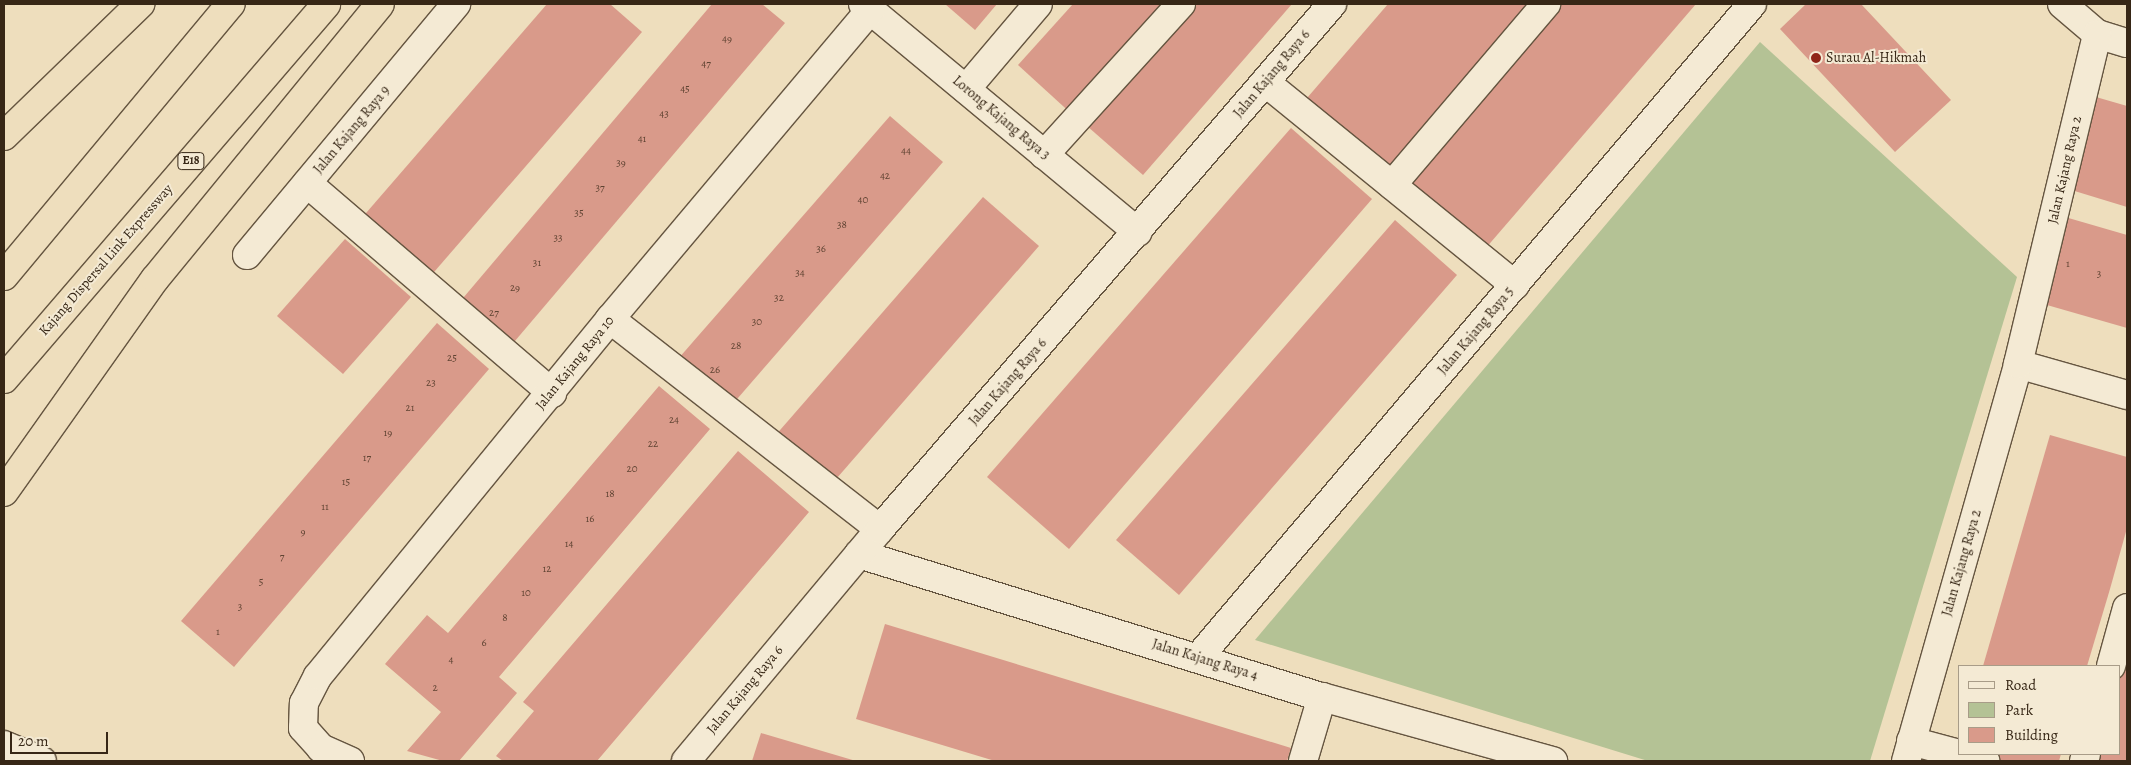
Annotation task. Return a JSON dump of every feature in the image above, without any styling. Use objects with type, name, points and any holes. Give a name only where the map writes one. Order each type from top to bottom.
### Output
[{"type":"highway","points":[[4,136],[140,4]]},
{"type":"highway","points":[[6,274],[231,4]]},
{"type":"highway","name":"Kajang Dispersal Link Expressway","points":[[4,379],[326,4]]},
{"type":"highway","points":[[4,492],[155,279],[380,4]]},
{"type":"street","name":"Jalan Kajang Raya 9","points":[[247,255],[456,4]]},
{"type":"street","points":[[966,89],[1038,4]]},
{"type":"street","points":[[1044,154],[1181,4]]},
{"type":"street","name":"Jalan Kajang Raya 6","points":[[686,761],[880,529],[1138,232],[1332,4]]},
{"type":"street","points":[[1392,185],[1546,4]]},
{"type":"street","name":"Jalan Kajang Raya 5","points":[[1198,658],[1752,4]]},
{"type":"street","points":[[2062,4],[2097,34],[2127,43]]},
{"type":"street","name":"Lorong Kajang Raya 3","points":[[867,7],[1138,232]]},
{"type":"street","name":"Jalan Kajang Raya 10","points":[[350,761],[321,748],[303,728],[304,703],[318,676],[867,7]]},
{"type":"street","name":"Jalan Kajang Raya 2","points":[[1909,751],[2018,364],[2097,34]]},
{"type":"street","points":[[1266,82],[1514,285]]},
{"type":"street","points":[[308,183],[552,393]]},
{"type":"street","points":[[610,319],[880,529]]},
{"type":"street","points":[[2018,364],[2127,395]]},
{"type":"street","name":"Jalan Kajang Raya 4","points":[[859,554],[1322,697],[1553,761]]},
{"type":"street","points":[[2111,665],[2127,608]]},
{"type":"street","points":[[1303,761],[1322,697]]},
{"type":"street","points":[[4,745],[42,761]]},
{"type":"street","points":[[1909,751],[1986,761]]},
{"type":"green space","points":[[1760,42],[2017,277],[1870,761],[1648,761],[1255,640]]},
{"type":"building","points":[[547,4],[610,4],[642,32],[428,279],[360,220]]},
{"type":"building","points":[[712,4],[762,4],[785,23],[509,348],[458,304]]},
{"type":"building","points":[[945,4],[997,4],[975,30]]},
{"type":"building","points":[[1073,4],[1177,4],[1075,117],[1018,65]]},
{"type":"building","points":[[1193,4],[1292,4],[1143,175],[1087,126]]},
{"type":"building","points":[[1388,4],[1534,4],[1391,171],[1307,98]]},
{"type":"building","points":[[1561,4],[1696,4],[1485,249],[1408,182]]},
{"type":"building","points":[[1806,4],[1861,4],[1951,100],[1895,152],[1780,29]]},
{"type":"building","points":[[2096,97],[2127,106],[2127,207],[2068,189]]},
{"type":"building","points":[[890,116],[943,162],[731,406],[678,359]]},
{"type":"building","points":[[1291,128],[1372,199],[1069,549],[987,477]]},
{"type":"building","points":[[983,197],[1039,246],[830,486],[774,437]]},
{"type":"building","points":[[2065,217],[2127,235],[2127,328],[2040,303]]},
{"type":"building","points":[[1395,220],[1457,275],[1179,595],[1116,540]]},
{"type":"building","points":[[345,239],[411,297],[343,374],[277,316]]},
{"type":"building","points":[[437,323],[489,369],[234,667],[181,621]]},
{"type":"building","points":[[659,386],[710,429],[499,677],[517,693],[459,761],[443,761],[407,751],[441,712],[385,664],[427,615],[448,633]]},
{"type":"building","points":[[2050,435],[2127,457],[2127,528],[2087,665],[1983,665]]},
{"type":"building","points":[[738,451],[809,512],[597,761],[503,761],[496,756],[534,711],[523,702]]},
{"type":"building","points":[[885,624],[1291,748],[1287,761],[995,761],[856,719]]},
{"type":"building","points":[[2127,640],[2127,761],[2092,761],[2094,755],[2121,755],[2120,665]]},
{"type":"building","points":[[761,733],[856,761],[752,761]]},
{"type":"building","points":[[1977,755],[2061,755],[2059,761],[1998,761]]},
{"type":"place","name":"Surau Al-Hikmah","points":[[1816,58]]}]
